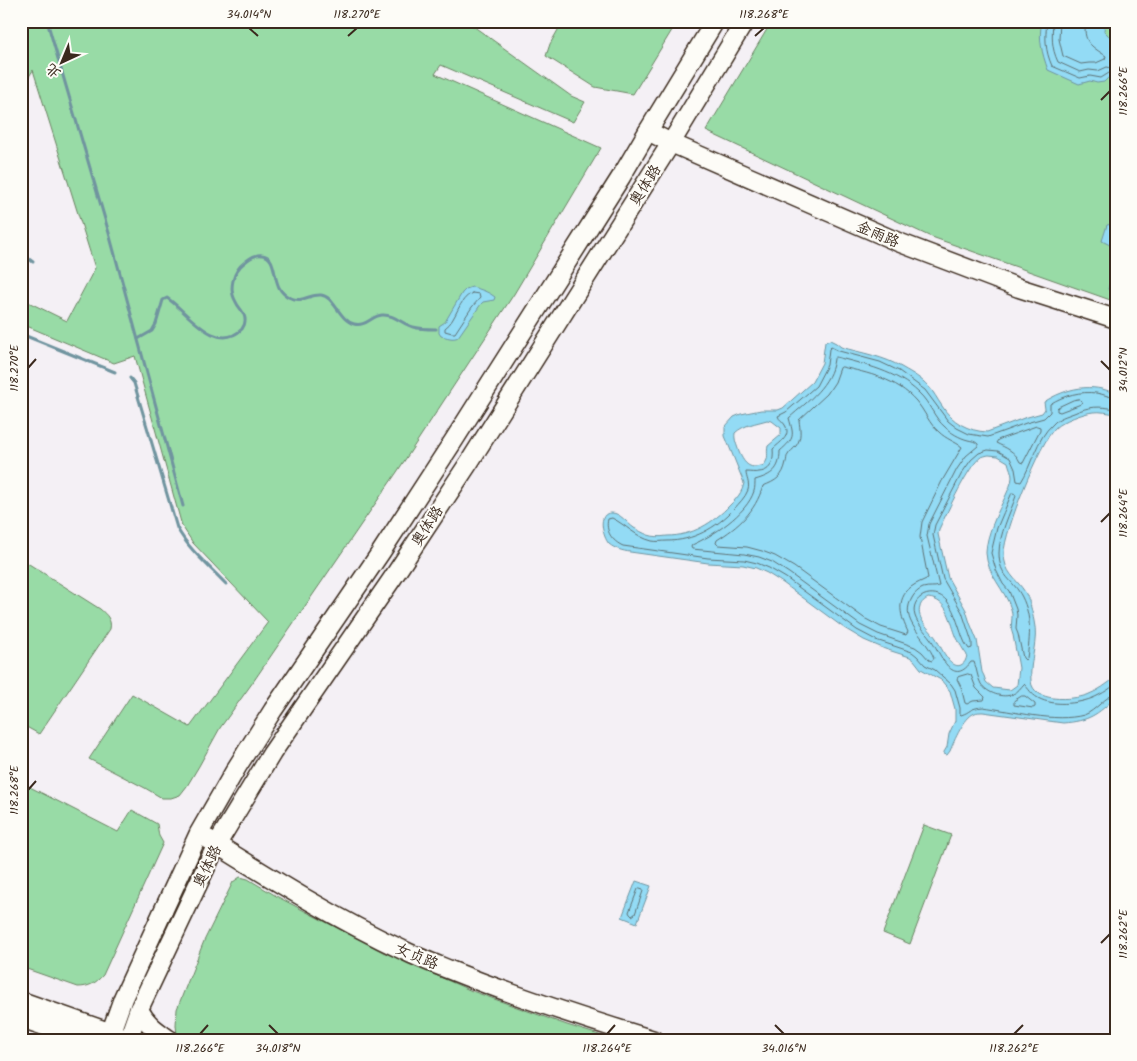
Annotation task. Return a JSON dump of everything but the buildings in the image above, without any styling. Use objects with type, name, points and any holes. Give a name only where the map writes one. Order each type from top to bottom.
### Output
[{"type":"main road","name":"奥体路","points":[[109,1036],[123,998],[199,833],[237,767],[272,710],[381,552],[454,440],[622,177],[715,21]]},
{"type":"main road","name":"奥体路","points":[[129,1039],[139,1009],[217,844],[272,752],[392,579],[470,461],[671,143],[745,21]]},
{"type":"main road","name":"金雨路","points":[[648,131],[671,143],[898,242],[1019,288],[1116,319]]},
{"type":"main road","name":"女贞路","points":[[199,833],[315,905],[406,952],[533,1002],[654,1040]]},
{"type":"main road","points":[[64,1029],[108,1013],[123,998]]},
{"type":"main road","points":[[21,1001],[64,1029],[85,1040]]},
{"type":"main road","points":[[139,1009],[144,1019],[170,1040]]},
{"type":"main road","points":[[21,1018],[64,1029],[129,1039]]},
{"type":"green space","points":[[21,21],[466,21],[571,96],[585,102],[573,122],[441,65],[435,74],[601,148],[514,294],[397,472],[220,728],[187,786],[180,795],[171,798],[162,798],[89,759],[132,694],[190,727],[268,622],[193,543],[182,526],[135,356],[114,363],[29,327],[21,321],[26,301],[67,321],[95,268],[33,70],[21,90]]},
{"type":"green space","points":[[558,21],[677,22],[633,94],[595,87],[546,56],[558,30]]},
{"type":"green space","points":[[772,21],[1116,21],[1116,302],[929,236],[706,131]]},
{"type":"green space","points":[[21,559],[100,609],[110,620],[110,629],[39,734],[21,724]]},
{"type":"green space","points":[[24,784],[118,832],[132,810],[157,824],[159,836],[163,843],[103,975],[89,985],[78,987],[21,967],[21,789]]},
{"type":"green space","points":[[924,825],[951,835],[910,944],[883,933]]},
{"type":"green space","points":[[240,877],[248,879],[278,897],[383,952],[472,991],[615,1040],[183,1040],[177,1035],[177,1009],[204,941],[233,882]]},
{"type":"water","points":[[1042,21],[1105,21],[1104,31],[1110,37],[1116,39],[1116,90],[1114,89],[1113,81],[1109,77],[1104,82],[1090,81],[1079,84],[1048,70],[1041,46]]},
{"type":"water","points":[[1107,225],[1116,225],[1116,248],[1102,241]]},
{"type":"water","points":[[1116,261],[1116,294],[1111,293],[1108,289]]},
{"type":"water","points":[[472,287],[490,294],[495,297],[494,300],[481,304],[458,337],[441,336],[439,326],[445,322],[462,293]]},
{"type":"water","points":[[830,340],[841,347],[880,358],[896,364],[917,376],[926,383],[951,417],[961,425],[973,430],[987,432],[1042,413],[1045,409],[1044,402],[1070,390],[1098,388],[1116,394],[1116,414],[1089,413],[1068,420],[1055,428],[1032,468],[1016,508],[1004,553],[1008,570],[1025,592],[1030,602],[1035,628],[1031,674],[1033,688],[1038,693],[1054,698],[1080,697],[1102,687],[1116,677],[1116,697],[1098,713],[1080,721],[1063,723],[976,712],[967,719],[947,755],[944,754],[949,734],[955,721],[955,709],[950,691],[941,680],[921,669],[910,657],[864,640],[844,628],[783,583],[756,568],[627,552],[609,544],[602,526],[604,516],[607,514],[615,513],[641,532],[659,537],[685,534],[693,531],[709,523],[723,512],[739,495],[744,483],[725,436],[725,427],[734,417],[741,414],[783,408],[812,382],[822,363],[825,342]],"holes":[[[767,420],[772,421],[781,428],[781,435],[768,446],[764,465],[752,467],[743,460],[735,440],[735,433],[746,426]],[[988,455],[998,456],[1008,462],[1012,475],[1010,486],[990,531],[986,553],[989,568],[1005,595],[1012,612],[1011,628],[1019,668],[1017,685],[1010,690],[993,688],[986,682],[982,672],[977,640],[966,610],[948,578],[938,534],[953,500],[970,469],[981,457]],[[928,598],[935,600],[945,607],[957,638],[967,655],[961,665],[957,666],[949,660],[936,638],[924,624],[919,611],[922,602]]]},
{"type":"water","points":[[636,881],[651,886],[637,923],[622,917]]},
{"type":"waterway","points":[[47,21],[109,233],[183,506]]},
{"type":"waterway","points":[[21,253],[33,262]]},
{"type":"waterway","points":[[138,339],[152,331],[163,300],[167,298],[192,320],[212,334],[222,337],[232,336],[242,329],[245,322],[245,317],[232,292],[233,280],[237,270],[245,262],[260,255],[268,257],[271,261],[279,288],[291,298],[299,300],[317,295],[326,296],[344,318],[358,325],[378,316],[386,315],[413,327],[436,329]]},
{"type":"waterway","points":[[21,334],[115,372]]},
{"type":"waterway","points":[[130,378],[134,383],[177,528],[193,551],[226,584]]}]
